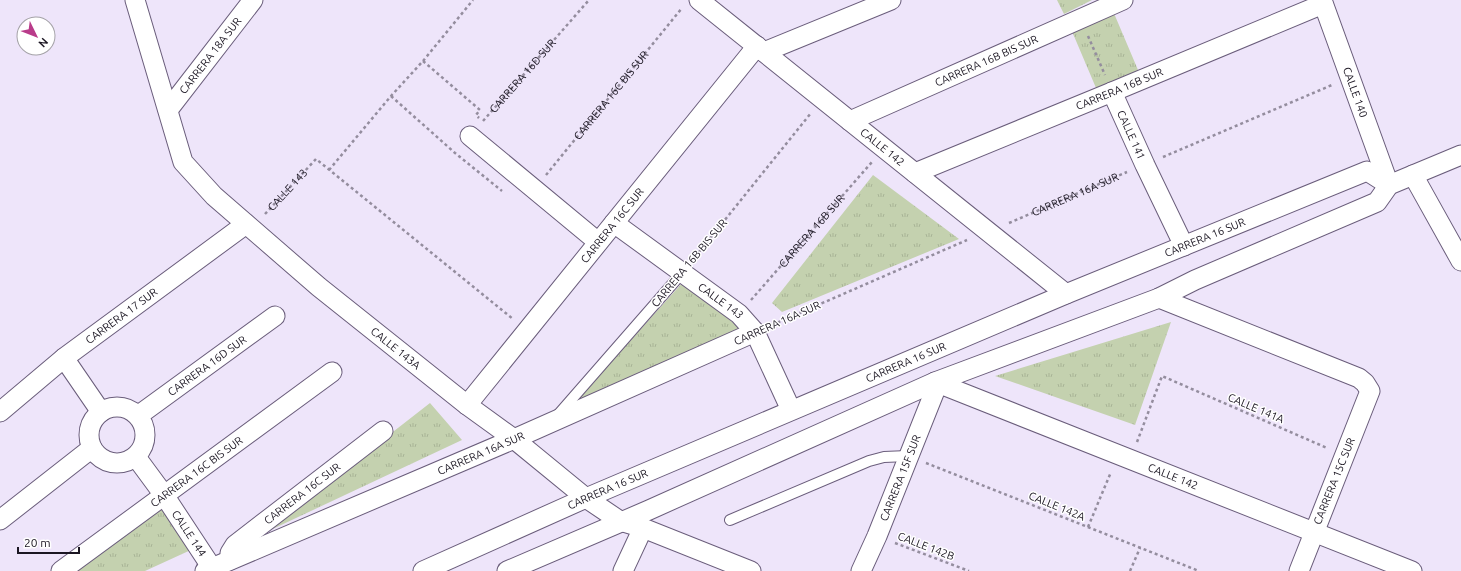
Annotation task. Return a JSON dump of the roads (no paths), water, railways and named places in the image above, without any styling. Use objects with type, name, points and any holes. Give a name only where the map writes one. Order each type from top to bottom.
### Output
[{"type":"street","name":"CARRERA 18A SUR","points":[[168,110],[253,0]]},
{"type":"street","name":"CARRERA 16C SUR","points":[[467,405],[598,242],[760,49],[891,0]]},
{"type":"street","name":"CARRERA 16B BIS SUR","points":[[850,121],[1123,0]]},
{"type":"street","points":[[138,2],[168,110]]},
{"type":"street","name":"CALLE 140","points":[[1322,2],[1351,77],[1389,185]]},
{"type":"street","name":"CARRERA 16B SUR","points":[[915,173],[1112,92],[1322,2]]},
{"type":"street","name":"CALLE 142","points":[[701,3],[1066,294]]},
{"type":"street","name":"CALLE 141","points":[[1112,92],[1184,246]]},
{"type":"street","name":"CALLE 143A","points":[[168,110],[183,162],[214,196],[254,221],[320,287],[467,405],[514,439],[586,498],[620,521]]},
{"type":"street","points":[[470,136],[598,242]]},
{"type":"street","points":[[517,570],[620,521],[649,510],[936,383],[1159,298],[1195,280],[1377,202],[1389,185],[1461,155]]},
{"type":"street","name":"CARRERA 16 SUR","points":[[423,571],[586,498],[791,410],[1066,294],[1367,171],[1389,185]]},
{"type":"street","points":[[1413,176],[1461,261]]},
{"type":"street","name":"CARRERA 17 SUR","points":[[0,412],[64,358],[254,221]]},
{"type":"street","name":"CALLE 143","points":[[614,223],[739,314],[755,332],[791,410]]},
{"type":"street","name":"CARRERA 15C SUR","points":[[1159,298],[1359,378],[1365,383],[1370,391],[1299,571]]},
{"type":"street","name":"CARRERA 16D SUR","points":[[139,415],[275,316]]},
{"type":"street","name":"CARRERA 16A SUR","points":[[216,568],[514,439],[755,332]]},
{"type":"street","points":[[64,358],[101,412]]},
{"type":"street","name":"CARRERA 16C BIS SUR","points":[[61,571],[332,372]]},
{"type":"street","name":"CALLE 142","points":[[936,383],[1412,571]]},
{"type":"street","name":"CARRERA 15F SUR","points":[[861,571],[877,536],[936,383]]},
{"type":"street","points":[[108,407],[124,407],[139,415],[146,430],[144,446],[136,457],[118,464],[103,460],[92,448],[89,432],[95,417],[108,407]]},
{"type":"street","name":"CARRERA 16C SUR","points":[[216,568],[230,553],[235,545],[383,431]]},
{"type":"street","points":[[0,520],[92,448]]},
{"type":"street","name":"CALLE 144","points":[[136,457],[216,568]]},
{"type":"street","points":[[620,521],[643,528],[752,571]]},
{"type":"street","points":[[623,571],[643,528]]},
{"type":"lane","name":"CARRERA 16B BIS SUR","points":[[550,423],[682,273]]},
{"type":"lane","points":[[730,520],[869,461],[884,457],[908,456]]}]
